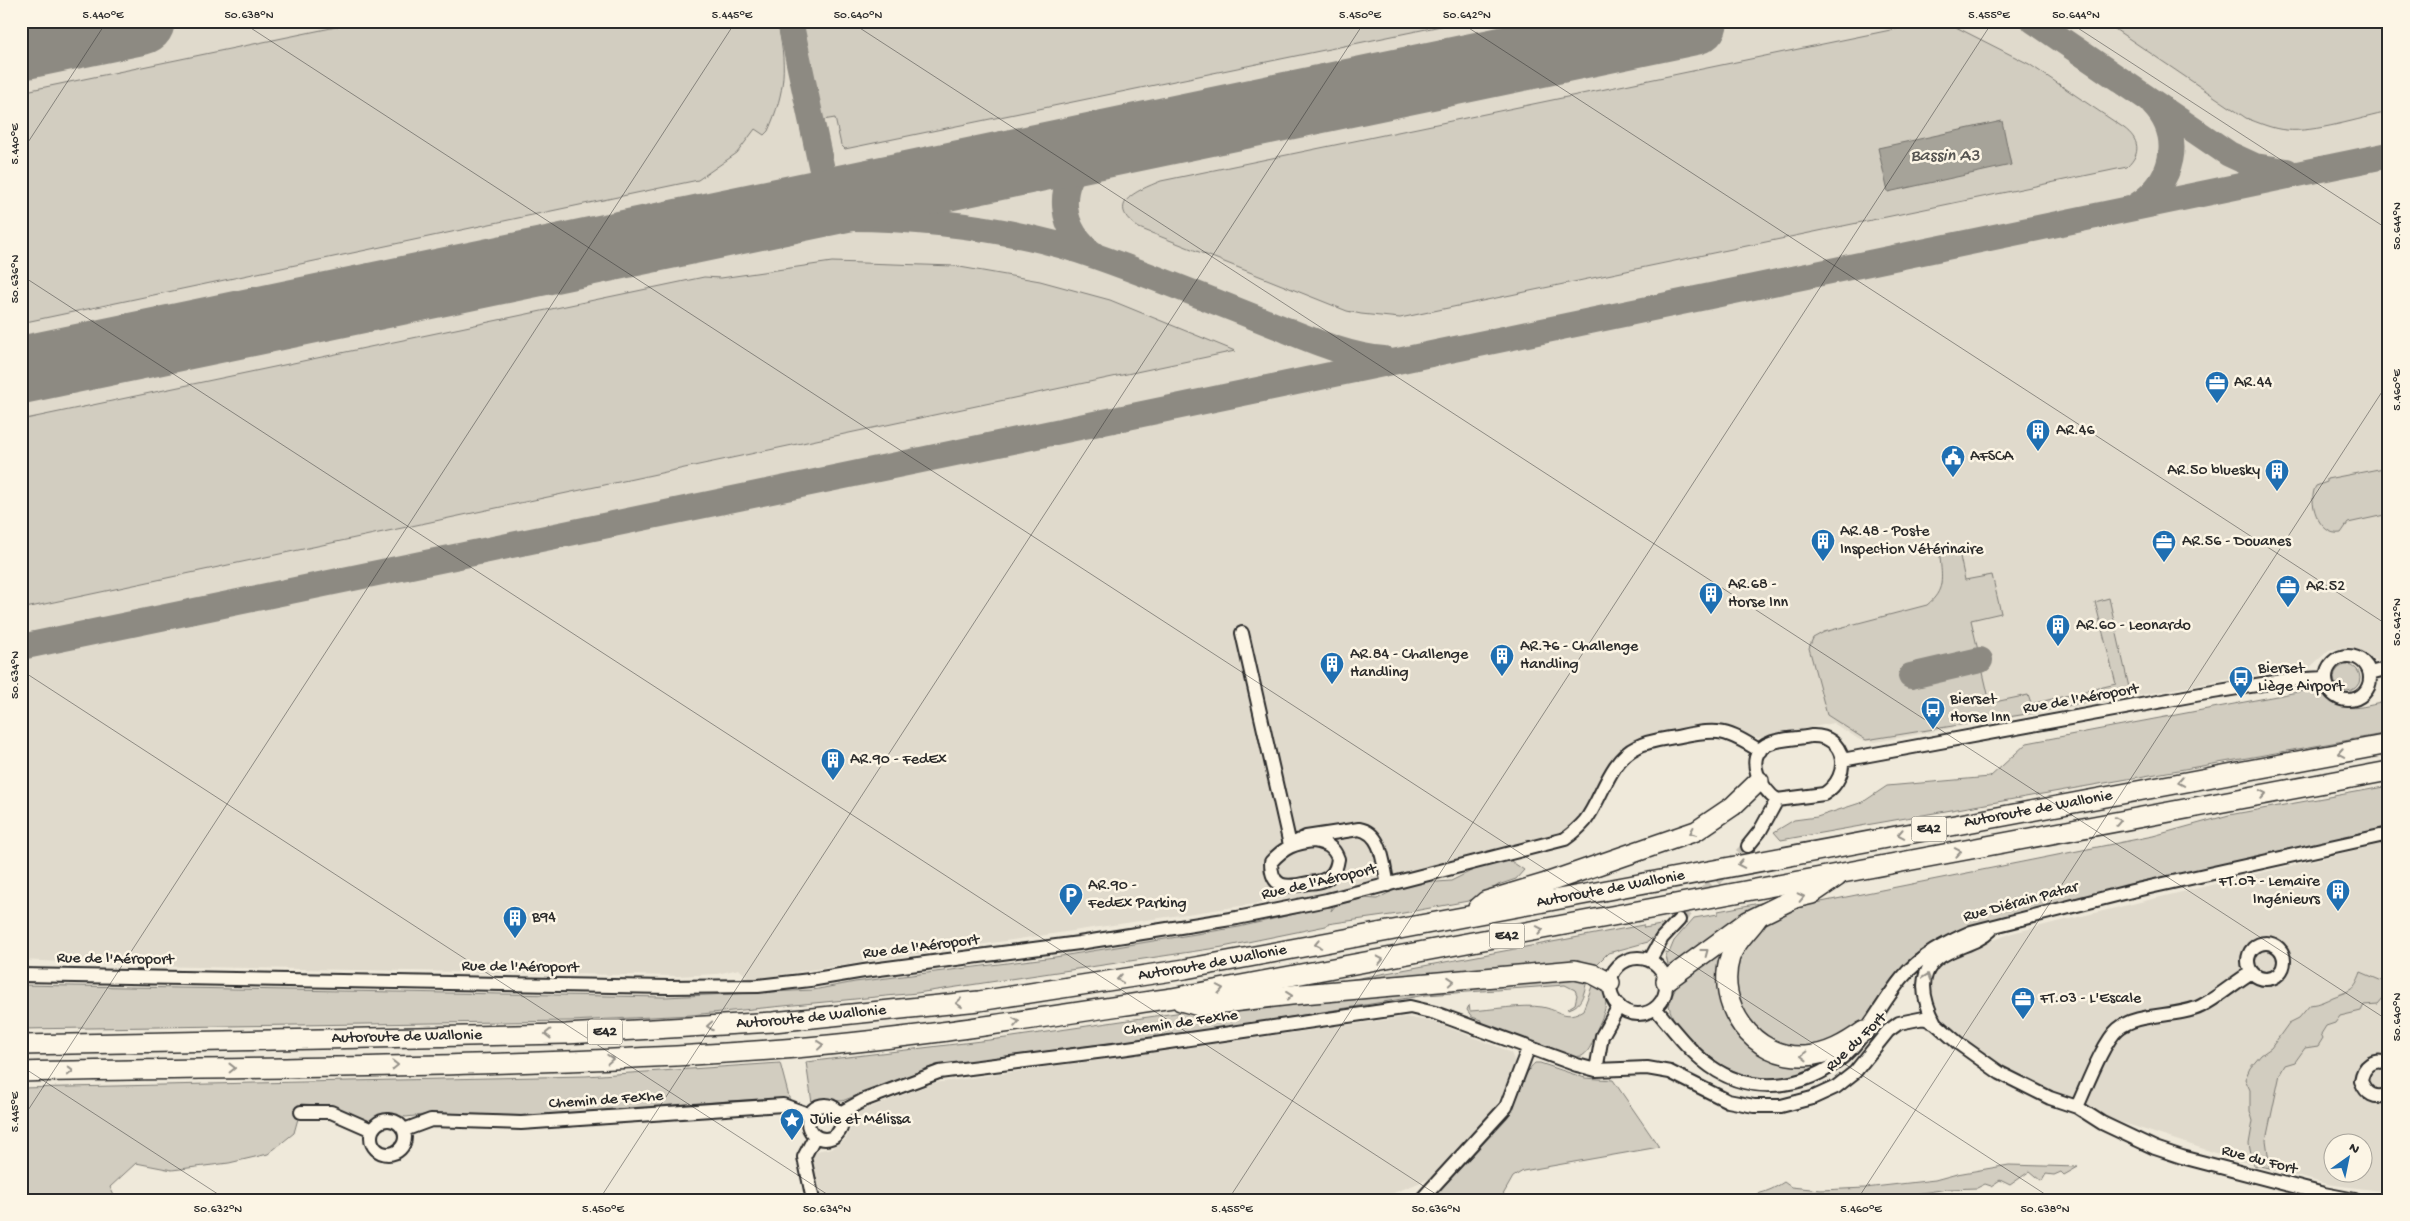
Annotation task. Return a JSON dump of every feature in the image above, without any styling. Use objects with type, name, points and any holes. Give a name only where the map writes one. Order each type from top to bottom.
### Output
[{"type":"highway","name":"Autoroute de Wallonie","points":[[21,1045],[566,1034],[773,1022],[979,1001],[1185,969],[2389,744]]},
{"type":"highway","name":"Autoroute de Wallonie","points":[[21,1072],[567,1061],[762,1050],[978,1028],[1172,998],[2389,771]]},
{"type":"highway","points":[[1469,916],[1486,901],[1546,883],[1696,832],[1733,806],[1759,781]]},
{"type":"highway","points":[[1666,981],[1741,925],[1794,898],[1812,894],[1842,874]]},
{"type":"highway","points":[[1758,917],[1734,948],[1726,977],[1728,1000],[1733,1013],[1752,1037],[1773,1051],[1803,1057],[1825,1053],[1864,1031]]},
{"type":"highway","points":[[1172,998],[1198,1006],[1301,994],[1575,970],[1593,974],[1610,983]]},
{"type":"street","points":[[1242,633],[1290,845]]},
{"type":"street","points":[[2342,656],[2360,659],[2370,673],[2367,689],[2354,699],[2338,698],[2327,686],[2325,678],[2330,664],[2342,656]]},
{"type":"street","points":[[2370,673],[2389,668]]},
{"type":"street","name":"Rue de l'Aéroport","points":[[1842,760],[2209,693],[2286,680],[2325,678]]},
{"type":"street","name":"Rue de l'Aéroport","points":[[21,975],[659,987],[758,986],[966,959],[1168,929],[1298,906],[1388,885],[1565,839],[1586,820],[1615,768],[1636,747],[1711,731],[1726,732],[1760,751]]},
{"type":"street","points":[[1820,736],[1835,745],[1842,760],[1841,777],[1830,790],[1816,795],[1777,800],[1770,795],[1759,781],[1756,764],[1760,751],[1768,744],[1820,736]]},
{"type":"street","points":[[1748,846],[1760,831],[1777,800]]},
{"type":"street","points":[[1290,845],[1305,842],[1324,843],[1336,852],[1338,859],[1337,866],[1332,875],[1325,880],[1288,887],[1276,882],[1271,873],[1270,862],[1290,845],[1306,837],[1359,829],[1365,830],[1375,837],[1378,844],[1388,885]]},
{"type":"street","name":"Rue Diérain Patar","points":[[1655,1008],[1708,1065],[1729,1077],[1754,1084],[1778,1085],[1810,1078],[1837,1062],[1852,1048],[1899,982],[1916,964],[1948,942],[1997,924],[2132,891],[2389,834]]},
{"type":"street","points":[[1650,960],[1662,938],[1679,920]]},
{"type":"street","points":[[1935,1023],[1923,994],[1927,972],[1937,958],[1983,937],[1997,924]]},
{"type":"street","points":[[1641,958],[1650,960],[1657,965],[1666,981],[1664,996],[1655,1008],[1636,1014],[1619,1006],[1610,992],[1612,974],[1624,961],[1641,958]]},
{"type":"street","points":[[2077,1107],[2106,1046],[2117,1030],[2129,1022],[2180,1014],[2202,1006],[2252,972]]},
{"type":"street","points":[[1596,1070],[1602,1036],[1619,1006]]},
{"type":"street","name":"Chemin de Fexhe","points":[[840,1113],[857,1102],[939,1072],[1121,1049],[1410,1007],[1435,1013],[1528,1049]]},
{"type":"street","name":"Rue du Fort","points":[[1528,1049],[1596,1070],[1646,1068],[1670,1072],[1728,1101],[1754,1106],[1781,1106],[1812,1098],[1836,1087],[1855,1072],[1888,1031],[1899,1023],[1924,1018],[1935,1023],[1958,1043],[2000,1073],[2050,1098],[2077,1107],[2102,1123],[2182,1157],[2324,1194],[2355,1200]]},
{"type":"street","points":[[1421,1200],[1506,1107],[1528,1049]]},
{"type":"street","points":[[2389,1064],[2380,1061],[2372,1062],[2366,1067],[2361,1081],[2368,1094],[2375,1097],[2389,1094]]},
{"type":"street","name":"Chemin de Fexhe","points":[[404,1130],[431,1120],[521,1123],[783,1105],[810,1115]]},
{"type":"street","points":[[818,1106],[830,1106],[840,1113],[842,1119],[839,1132],[828,1139],[815,1136],[808,1126],[810,1115],[818,1106]]},
{"type":"street","points":[[301,1112],[331,1112],[372,1130]]},
{"type":"street","points":[[388,1120],[400,1125],[404,1130],[404,1144],[395,1154],[388,1155],[375,1149],[372,1144],[372,1130],[376,1125],[388,1120]]},
{"type":"street","points":[[813,1200],[804,1157],[815,1136]]},
{"type":"shaded area","points":[[21,21],[2389,21],[2389,661],[2379,662],[2351,647],[2329,650],[2308,669],[2281,670],[1875,742],[1860,740],[1833,723],[1758,738],[1718,725],[1706,725],[1638,739],[1621,750],[1609,765],[1576,822],[1563,832],[1546,838],[1322,894],[776,975],[776,977],[755,980],[748,978],[739,969],[717,974],[677,976],[147,966],[21,960]]},
{"type":"shaded area","points":[[365,21],[777,21],[782,51],[783,77],[778,103],[768,131],[764,135],[755,129],[737,153],[698,180],[21,323],[21,92]]},
{"type":"shaded area","points":[[802,21],[1465,21],[845,149],[841,145],[835,118],[823,120]]},
{"type":"shaded area","points":[[1934,21],[1946,22],[2029,64],[2124,128],[2133,137],[2137,146],[2132,162],[2127,167],[1400,318],[1347,311],[1139,228],[1129,220],[1124,212],[1124,205],[1128,199],[1142,189],[1161,181]]},
{"type":"shaded area","points":[[2103,21],[2389,21],[2389,112],[2310,129],[2286,130],[2266,126],[2246,118]]},
{"type":"shaded area","points":[[832,262],[954,266],[1040,281],[1110,300],[1235,351],[21,609],[21,420],[704,277],[721,278]]},
{"type":"shaded area","points":[[2389,467],[2389,514],[2348,523],[2341,533],[2333,533],[2326,529],[2316,516],[2314,508],[2313,499],[2316,486],[2327,482],[2327,479]]},
{"type":"shaded area","points":[[1958,547],[1965,580],[1992,575],[2001,613],[1971,620],[1990,703],[2028,695],[2031,704],[2116,684],[2095,602],[2109,598],[2130,692],[2033,713],[1866,740],[1827,715],[1809,648],[1813,638],[1824,632],[1927,605],[1933,600],[1940,589],[1942,578],[1940,557],[1945,551]]},
{"type":"shaded area","points":[[2347,665],[2356,669],[2360,678],[2356,687],[2347,691],[2338,687],[2334,678],[2338,669]]},
{"type":"shaded area","points":[[2319,688],[2335,703],[2351,708],[2389,701],[2389,733],[1781,840],[1774,832],[1794,820],[1817,817],[1863,802],[1887,786],[1990,777],[2027,743]]},
{"type":"shaded area","points":[[2389,786],[2389,828],[2001,917],[1945,937],[1913,956],[1893,977],[1861,1024],[1817,1051],[1770,1044],[1739,1012],[1734,961],[1766,922],[1796,907],[2153,836],[2229,815]]},
{"type":"shaded area","points":[[2389,842],[2389,1192],[2327,1184],[2372,1184],[2372,1134],[2322,1134],[2322,1183],[2253,1165],[2105,1117],[2002,1069],[1938,1019],[1927,997],[1933,973],[1947,958],[2012,933]]},
{"type":"shaded area","points":[[1508,859],[1524,870],[1516,879],[1498,885],[1489,893],[1468,901],[1398,914],[1327,924],[1326,926],[1223,947],[917,993],[691,1015],[571,1021],[21,1029],[21,985],[665,997],[813,990],[855,982],[1055,957],[1239,927],[1333,905],[1331,911],[1336,905],[1364,898],[1377,899],[1413,880],[1451,881],[1477,868]]},
{"type":"shaded area","points":[[1765,902],[1670,973],[1665,952],[1669,953],[1674,941],[1694,918],[1718,914],[1718,911]]},
{"type":"shaded area","points":[[1666,924],[1648,942],[1608,953],[1594,967],[1306,988],[1643,925],[1644,928]]},
{"type":"shaded area","points":[[1730,943],[1722,970],[1757,1047],[1844,1049],[1810,1072],[1790,1078],[1774,1079],[1759,1078],[1730,1069],[1704,1053],[1678,1025],[1672,1016],[1669,1005],[1677,983]]},
{"type":"shaded area","points":[[2361,972],[2389,984],[2389,991],[2378,1004],[2364,1005],[2361,1011],[2340,1016],[2335,1023],[2326,1026],[2321,1034],[2323,1038],[2318,1046],[2305,1048],[2295,1062],[2285,1065],[2280,1074],[2266,1140],[2270,1168],[2253,1165],[2249,1144],[2253,1121],[2250,1111],[2250,1090],[2245,1079],[2250,1068],[2261,1055],[2271,1048],[2289,1023],[2299,1018],[2310,1005],[2322,1002],[2351,989]]},
{"type":"shaded area","points":[[1573,979],[1587,980],[1579,1002],[1572,1008],[1567,1009],[1575,1004],[1577,995],[1575,990],[1565,985],[1426,995],[1218,1029],[934,1066],[842,1101],[827,1100],[812,1103],[806,1062],[1006,1038],[1203,1009]]},
{"type":"shaded area","points":[[1594,981],[1604,994],[1606,1006],[1591,1046],[1582,1056],[1570,1057],[1480,1023],[1481,1020],[1472,1017],[1467,1010],[1469,1005],[1470,1011],[1535,1006],[1572,1015],[1583,1010]]},
{"type":"shaded area","points":[[1406,1017],[1434,1022],[1501,1048],[1511,1053],[1515,1062],[1508,1083],[1494,1109],[1431,1178],[1376,1200],[817,1200],[811,1165],[812,1157],[816,1151],[832,1148],[846,1139],[856,1116],[861,1111],[934,1083]]},
{"type":"shaded area","points":[[780,1063],[790,1101],[777,1099],[729,1101],[526,1118],[441,1113],[406,1117],[394,1115],[380,1116],[365,1122],[331,1106],[302,1104],[294,1133],[268,1154],[229,1163],[172,1170],[136,1163],[110,1187],[116,1200],[21,1200],[21,1088],[586,1076]]},
{"type":"shaded area","points":[[1535,1063],[1585,1078],[1613,1080],[1659,1147],[1523,1171],[1513,1177],[1500,1200],[1431,1200],[1507,1118],[1523,1081]]},
{"type":"shaded area","points":[[2009,1165],[2078,1167],[2064,1175],[2061,1172],[2054,1175],[2046,1174],[2042,1181],[2030,1171],[2010,1185],[2000,1180],[1991,1186],[1985,1184],[1977,1188],[1948,1189],[1873,1200],[1840,1200],[1793,1195],[1769,1200],[1729,1200],[1764,1192],[1784,1182],[1791,1187],[1821,1190],[1865,1188],[1935,1180],[1957,1174]]},
{"type":"water","name":"Bassin A3","points":[[2002,121],[2011,165],[1888,192],[1878,148]]},
{"type":"taxiway","points":[[790,21],[825,184],[842,207],[855,215],[866,218]]},
{"type":"taxiway","points":[[2034,21],[2229,154],[2255,166],[2287,171]]},
{"type":"taxiway","points":[[2136,206],[2149,197],[2159,185],[2166,173],[2170,159],[2169,131],[2163,117],[2153,104]]},
{"type":"taxiway","points":[[1096,256],[1074,234],[1068,221],[1065,207],[1066,193],[1070,179],[1077,166],[1089,155],[1125,141]]},
{"type":"taxiway","points":[[21,647],[2389,155]]},
{"type":"taxiway","points":[[591,250],[686,234],[782,221],[859,218],[942,223],[1023,236],[1098,257],[1328,346],[1384,359]]},
{"type":"taxiway","points":[[1911,676],[1980,660]]},
{"type":"runway","points":[[21,46],[141,21]]},
{"type":"runway","points":[[21,370],[1694,21]]},
{"type":"tunnel","points":[[1679,920],[1748,846]]},
{"type":"place","name":"AR.44","points":[[2217,404]]},
{"type":"place","name":"AR.46","points":[[2038,452]]},
{"type":"place","name":"AFSCA","points":[[1953,478]]},
{"type":"place","name":"AR.50 bluesky","points":[[2277,492]]},
{"type":"place","name":"AR.48 - Poste Inspection Vétérinaire","points":[[1823,562]]},
{"type":"place","name":"AR.56 - Douanes","points":[[2164,563]]},
{"type":"place","name":"AR.52","points":[[2288,608]]},
{"type":"place","name":"AR.68 - Horse Inn","points":[[1711,615]]},
{"type":"place","name":"AR.60 - Leonardo","points":[[2058,647]]},
{"type":"place","name":"AR.76 - Challenge Handling","points":[[1502,677]]},
{"type":"place","name":"AR.84 - Challenge Handling","points":[[1332,685]]},
{"type":"place","name":"Bierset Liège Airport","points":[[2241,699]]},
{"type":"place","name":"Bierset Horse Inn","points":[[1933,730]]},
{"type":"place","name":"AR.90 - FedEx","points":[[833,781]]},
{"type":"place","name":"FT.07 - Lemaire Ingénieurs","points":[[2338,912]]},
{"type":"place","name":"AR.90 - FedEx Parking","points":[[1071,916]]},
{"type":"place","name":"B94","points":[[515,939]]},
{"type":"place","name":"FT.03 - L'Escale","points":[[2023,1020]]},
{"type":"place","name":"Julie et Mélissa","points":[[792,1141]]}]
